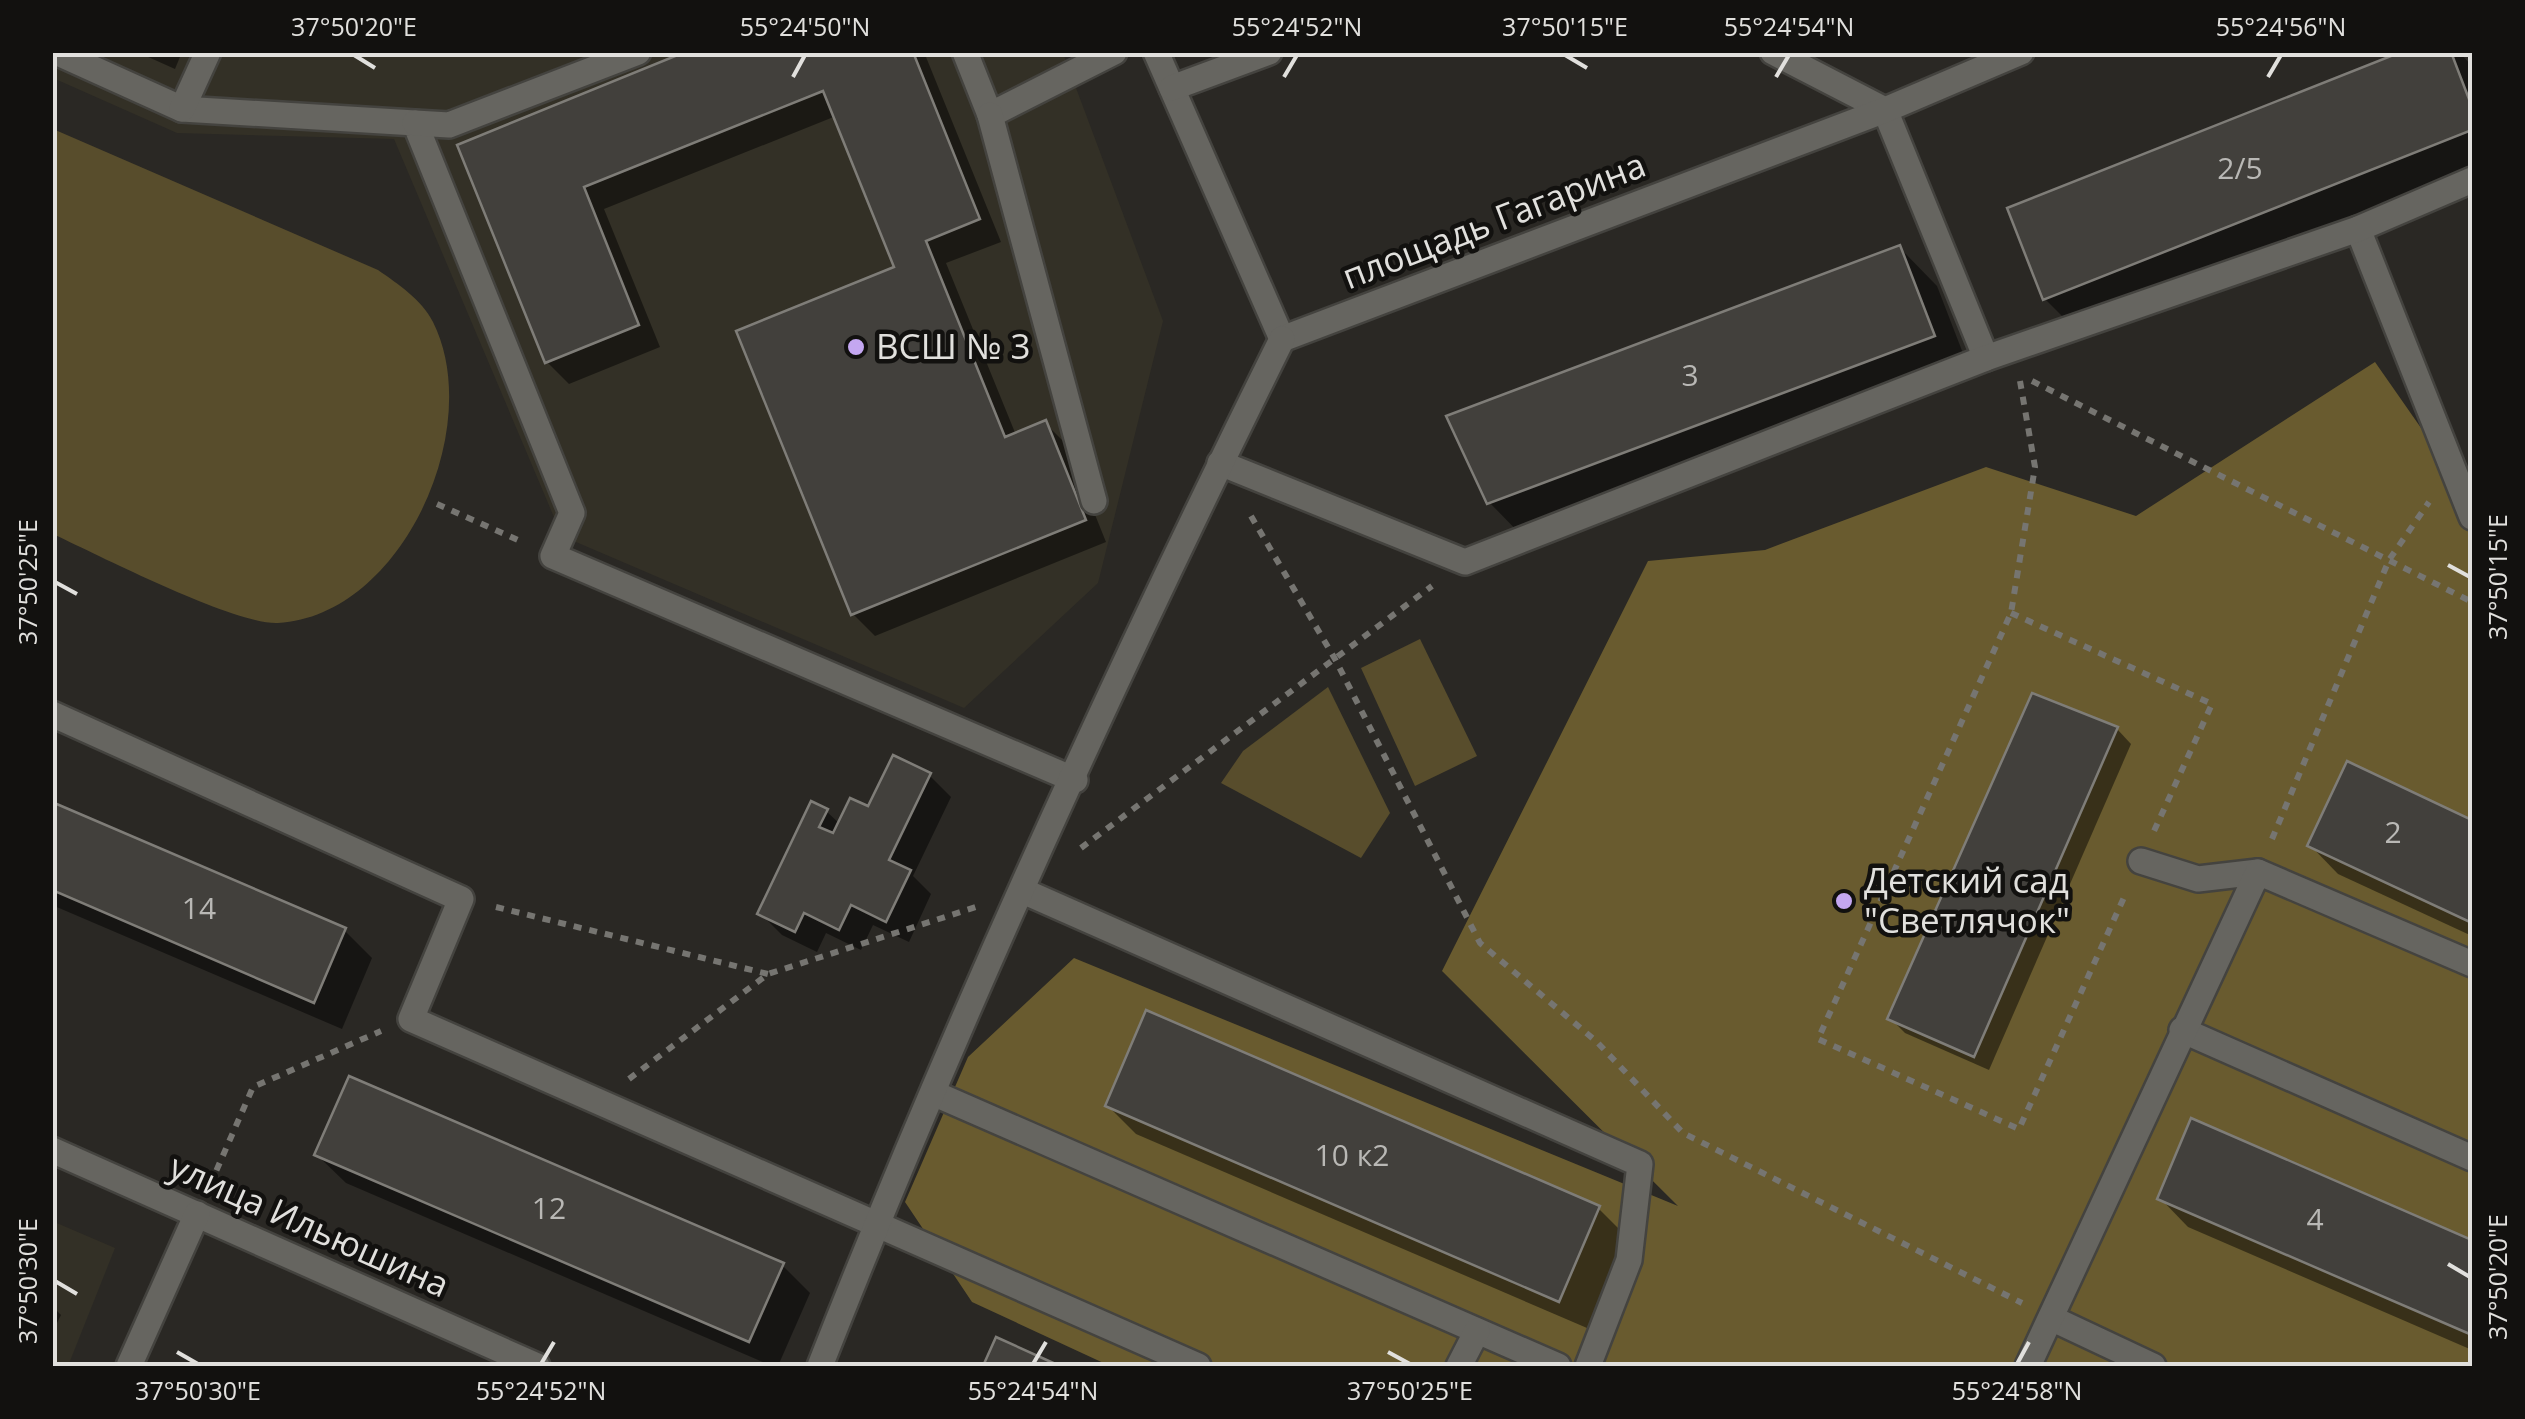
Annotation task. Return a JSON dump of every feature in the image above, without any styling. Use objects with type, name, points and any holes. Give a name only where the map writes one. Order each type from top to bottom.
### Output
[{"type":"street","points":[[56,52],[182,108],[448,126],[638,52]]},
{"type":"street","points":[[182,108],[208,52]]},
{"type":"street","points":[[965,52],[990,114],[1094,501]]},
{"type":"street","points":[[990,114],[1114,52]]},
{"type":"street","points":[[820,1366],[877,1222],[1022,892],[1220,463],[1282,339],[1156,52]]},
{"type":"street","points":[[1172,88],[1269,52]]},
{"type":"street","points":[[1773,52],[1885,110],[1986,358]]},
{"type":"street","name":"площадь Гагарина","points":[[1282,339],[1885,110],[2021,52]]},
{"type":"street","points":[[415,122],[572,513],[554,556],[1074,780]]},
{"type":"street","points":[[1220,463],[1465,562],[1986,358],[2358,229],[2472,180]]},
{"type":"street","points":[[2358,229],[2472,517]]},
{"type":"street","points":[[52,714],[461,899],[411,1019],[1198,1366]]},
{"type":"street","points":[[2141,861],[2198,879],[2258,872],[2472,964]]},
{"type":"street","points":[[2028,1366],[2258,872]]},
{"type":"street","points":[[1022,892],[1640,1164],[1629,1260],[1588,1366]]},
{"type":"street","points":[[2182,1030],[2472,1158]]},
{"type":"street","points":[[933,1092],[1558,1366]]},
{"type":"street","name":"улица Ильюшина","points":[[52,1150],[538,1366]]},
{"type":"street","points":[[129,1366],[197,1214]]},
{"type":"street","points":[[2051,1318],[2153,1366]]},
{"type":"street","points":[[1459,1366],[1477,1331]]},
{"type":"path","points":[[2011,614],[2212,704],[2019,1129],[1818,1039],[2011,614],[2035,467],[2019,375],[2472,602]]},
{"type":"path","points":[[1220,463],[1335,659],[1480,943],[1597,1042],[1684,1133],[2051,1318]]},
{"type":"path","points":[[2258,872],[2390,560],[2453,467]]},
{"type":"path","points":[[437,504],[554,556]]},
{"type":"path","points":[[599,1101],[768,974],[1022,892],[1465,562]]},
{"type":"path","points":[[461,899],[768,974]]},
{"type":"path","points":[[197,1214],[253,1087],[411,1019]]},
{"type":"shaded area","points":[[53,52],[1063,53],[1163,321],[1098,583],[964,708],[562,536],[394,139],[177,133],[53,78]]},
{"type":"shaded area","points":[[53,129],[378,270],[428,314],[447,365],[449,413],[440,462],[422,510],[396,553],[362,588],[322,612],[278,623],[258,621],[166,587],[53,534]]},
{"type":"shaded area","points":[[2375,362],[2472,501],[2472,1366],[1110,1366],[972,1302],[905,1202],[968,1057],[1074,958],[1678,1206],[1442,971],[1648,561],[1765,550],[1986,467],[2136,516]]},
{"type":"shaded area","points":[[1420,639],[1477,756],[1415,786],[1361,668]]},
{"type":"shaded area","points":[[1328,687],[1390,813],[1361,858],[1221,783],[1243,751]]},
{"type":"shaded area","points":[[52,1221],[115,1248],[68,1366],[53,1366]]},
{"type":"building","name":"ВСШ № 3","points":[[685,52],[913,52],[980,219],[926,241],[1005,437],[1046,420],[1086,520],[851,615],[736,331],[894,267],[823,91],[584,187],[639,325],[545,363],[457,145]]},
{"type":"building","points":[[2401,52],[2451,52],[2472,107],[2472,130],[2043,300],[2007,208]]},
{"type":"building","points":[[1900,245],[1935,336],[1487,504],[1446,416]]},
{"type":"building","points":[[2032,693],[2118,727],[1974,1057],[1887,1019]]},
{"type":"building","points":[[893,755],[931,773],[889,860],[911,870],[886,922],[851,905],[839,930],[804,913],[795,932],[757,914],[811,801],[828,809],[819,827],[833,833],[850,798],[868,806]]},
{"type":"building","points":[[2347,761],[2472,820],[2472,923],[2307,846]]},
{"type":"building","points":[[52,802],[346,928],[314,1003],[52,890]]},
{"type":"building","points":[[1146,1010],[1600,1206],[1559,1302],[1105,1106]]},
{"type":"building","points":[[349,1076],[784,1263],[749,1342],[314,1155]]},
{"type":"building","points":[[2191,1118],[2472,1240],[2472,1335],[2157,1199]]},
{"type":"building","points":[[996,1337],[1060,1366],[983,1366]]},
{"type":"place","name":"ВСШ № 3","points":[[856,347]]},
{"type":"place","name":"Детский сад \"Светлячок\"","points":[[1844,901]]}]
